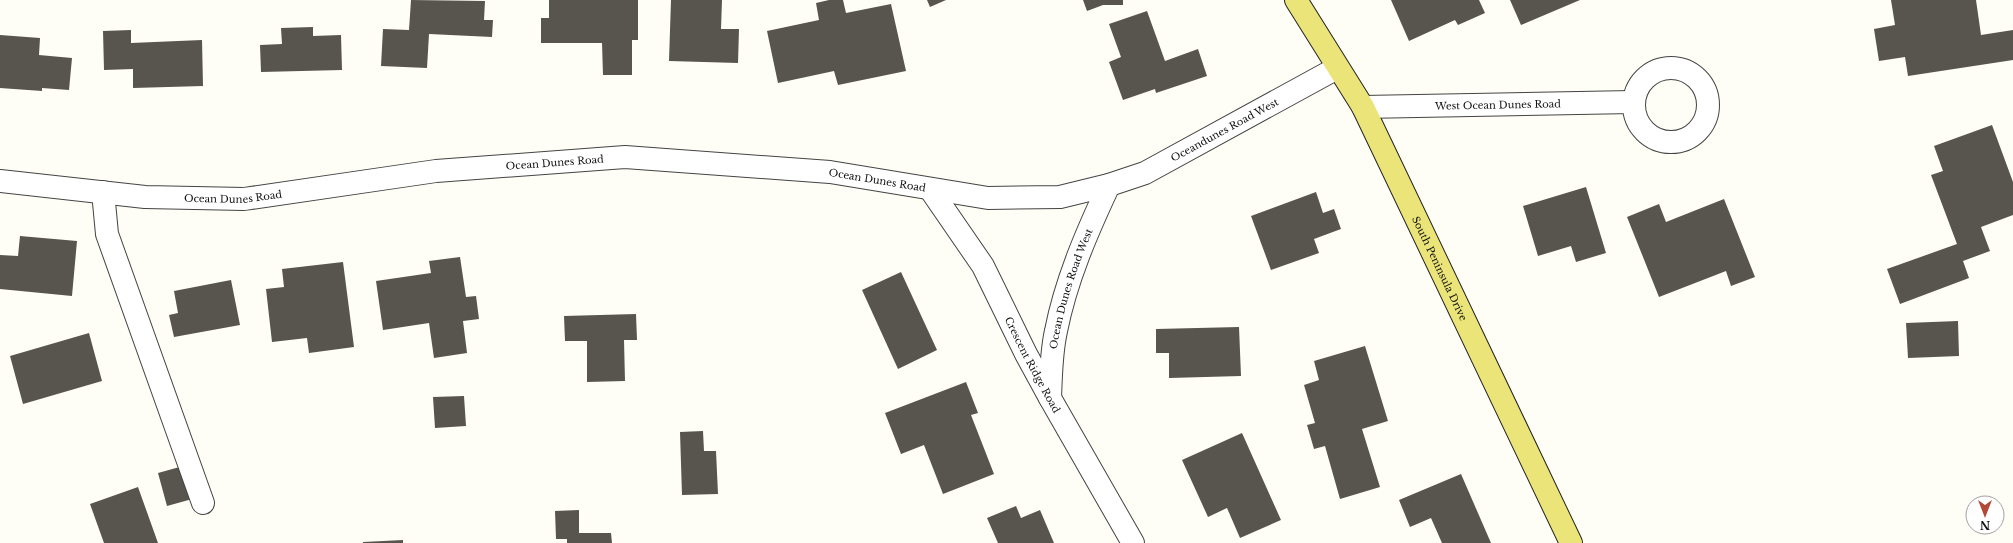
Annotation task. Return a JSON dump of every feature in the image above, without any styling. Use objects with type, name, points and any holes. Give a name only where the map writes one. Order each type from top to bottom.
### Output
[{"type":"main road","name":"South Peninsula Drive","points":[[1296,0],[1337,68],[1363,107],[1571,543]]},
{"type":"street","name":"Oceandunes Road West","points":[[1109,185],[1145,173],[1337,68]]},
{"type":"street","name":"West Ocean Dunes Road","points":[[1363,107],[1633,102]]},
{"type":"street","name":"Ocean Dunes Road","points":[[0,181],[146,197],[244,199],[436,171],[625,157],[830,172],[988,198],[1060,197],[1109,185]]},
{"type":"street","name":"Ocean Dunes Road West","points":[[1050,398],[1055,332],[1081,245],[1109,185]]},
{"type":"street","name":"Crescent Ridge Road","points":[[930,189],[983,266],[1026,354],[1133,543]]},
{"type":"street","points":[[103,192],[107,234],[203,503]]},
{"type":"building","points":[[411,0],[485,1],[484,20],[493,20],[492,37],[429,34],[427,68],[381,66],[383,29],[409,30]]},
{"type":"building","points":[[549,0],[638,0],[638,40],[632,40],[632,75],[603,75],[602,43],[541,43],[541,18],[549,18]]},
{"type":"building","points":[[671,0],[722,0],[721,29],[739,29],[738,63],[669,61]]},
{"type":"building","points":[[829,0],[843,0],[846,13],[891,4],[906,71],[838,85],[834,71],[778,83],[767,31],[819,20],[816,3]]},
{"type":"building","points":[[927,0],[946,0],[930,7]]},
{"type":"building","points":[[1083,0],[1123,0],[1123,5],[1103,5],[1087,11]]},
{"type":"building","points":[[1391,0],[1479,0],[1485,13],[1458,25],[1455,20],[1409,41]]},
{"type":"building","points":[[1510,0],[1580,0],[1521,25]]},
{"type":"building","points":[[1891,0],[1976,0],[1981,35],[2013,30],[2013,60],[1908,76],[1905,57],[1879,61],[1874,29],[1895,25]]},
{"type":"building","points":[[1147,11],[1165,61],[1198,49],[1207,76],[1156,93],[1155,89],[1123,100],[1109,62],[1121,57],[1109,24]]},
{"type":"building","points":[[313,27],[313,36],[341,35],[342,70],[261,72],[260,45],[282,44],[281,28]]},
{"type":"building","points":[[131,30],[131,43],[202,40],[203,86],[133,88],[133,69],[104,70],[103,31]]},
{"type":"building","points":[[0,35],[40,38],[39,55],[72,58],[69,90],[42,88],[42,91],[0,88]]},
{"type":"building","points":[[1992,125],[2013,182],[2013,215],[1981,227],[1990,251],[1963,261],[1969,278],[1900,304],[1887,269],[1957,244],[1931,175],[1943,171],[1934,146]]},
{"type":"building","points":[[1586,187],[1606,253],[1576,262],[1571,246],[1538,256],[1523,206]]},
{"type":"building","points":[[1316,192],[1323,213],[1334,209],[1341,229],[1314,239],[1319,253],[1271,270],[1251,216]]},
{"type":"building","points":[[1724,199],[1755,277],[1731,286],[1726,271],[1659,297],[1627,217],[1659,204],[1666,222]]},
{"type":"building","points":[[20,236],[77,241],[72,296],[0,289],[0,255],[18,256]]},
{"type":"building","points":[[460,257],[466,297],[476,296],[479,319],[463,321],[467,353],[434,358],[429,323],[383,330],[376,281],[431,273],[429,261]]},
{"type":"building","points":[[343,262],[354,347],[309,353],[307,338],[272,342],[266,289],[284,287],[282,269]]},
{"type":"building","points":[[901,272],[937,350],[898,369],[862,290]]},
{"type":"building","points":[[231,280],[240,325],[174,337],[169,315],[178,313],[174,291]]},
{"type":"building","points":[[636,314],[637,340],[624,340],[625,381],[587,382],[587,341],[565,341],[564,316]]},
{"type":"building","points":[[1958,321],[1959,356],[1908,358],[1906,323]]},
{"type":"building","points":[[1239,327],[1241,376],[1169,378],[1169,353],[1156,353],[1156,329]]},
{"type":"building","points":[[89,333],[102,381],[23,404],[10,356]]},
{"type":"building","points":[[1365,346],[1388,421],[1362,429],[1380,487],[1340,499],[1325,446],[1314,449],[1307,425],[1315,423],[1304,385],[1319,380],[1314,361]]},
{"type":"building","points":[[966,382],[978,413],[971,415],[994,474],[943,494],[924,445],[901,454],[885,413]]},
{"type":"building","points":[[464,396],[466,426],[435,428],[433,397]]},
{"type":"building","points":[[703,431],[704,451],[716,451],[718,494],[682,495],[680,432]]},
{"type":"building","points":[[1242,433],[1281,520],[1240,538],[1227,508],[1208,517],[1182,460]]},
{"type":"building","points":[[194,463],[203,496],[167,506],[158,473]]},
{"type":"building","points":[[1461,474],[1491,543],[1442,543],[1431,518],[1410,527],[1399,500]]},
{"type":"building","points":[[138,487],[158,543],[104,543],[90,504]]},
{"type":"building","points":[[1016,506],[1021,518],[1040,510],[1054,543],[998,543],[987,518]]},
{"type":"building","points":[[579,510],[579,533],[611,533],[612,543],[567,543],[567,539],[556,539],[555,511]]},
{"type":"building","points":[[403,540],[403,543],[363,543],[363,542]]}]
